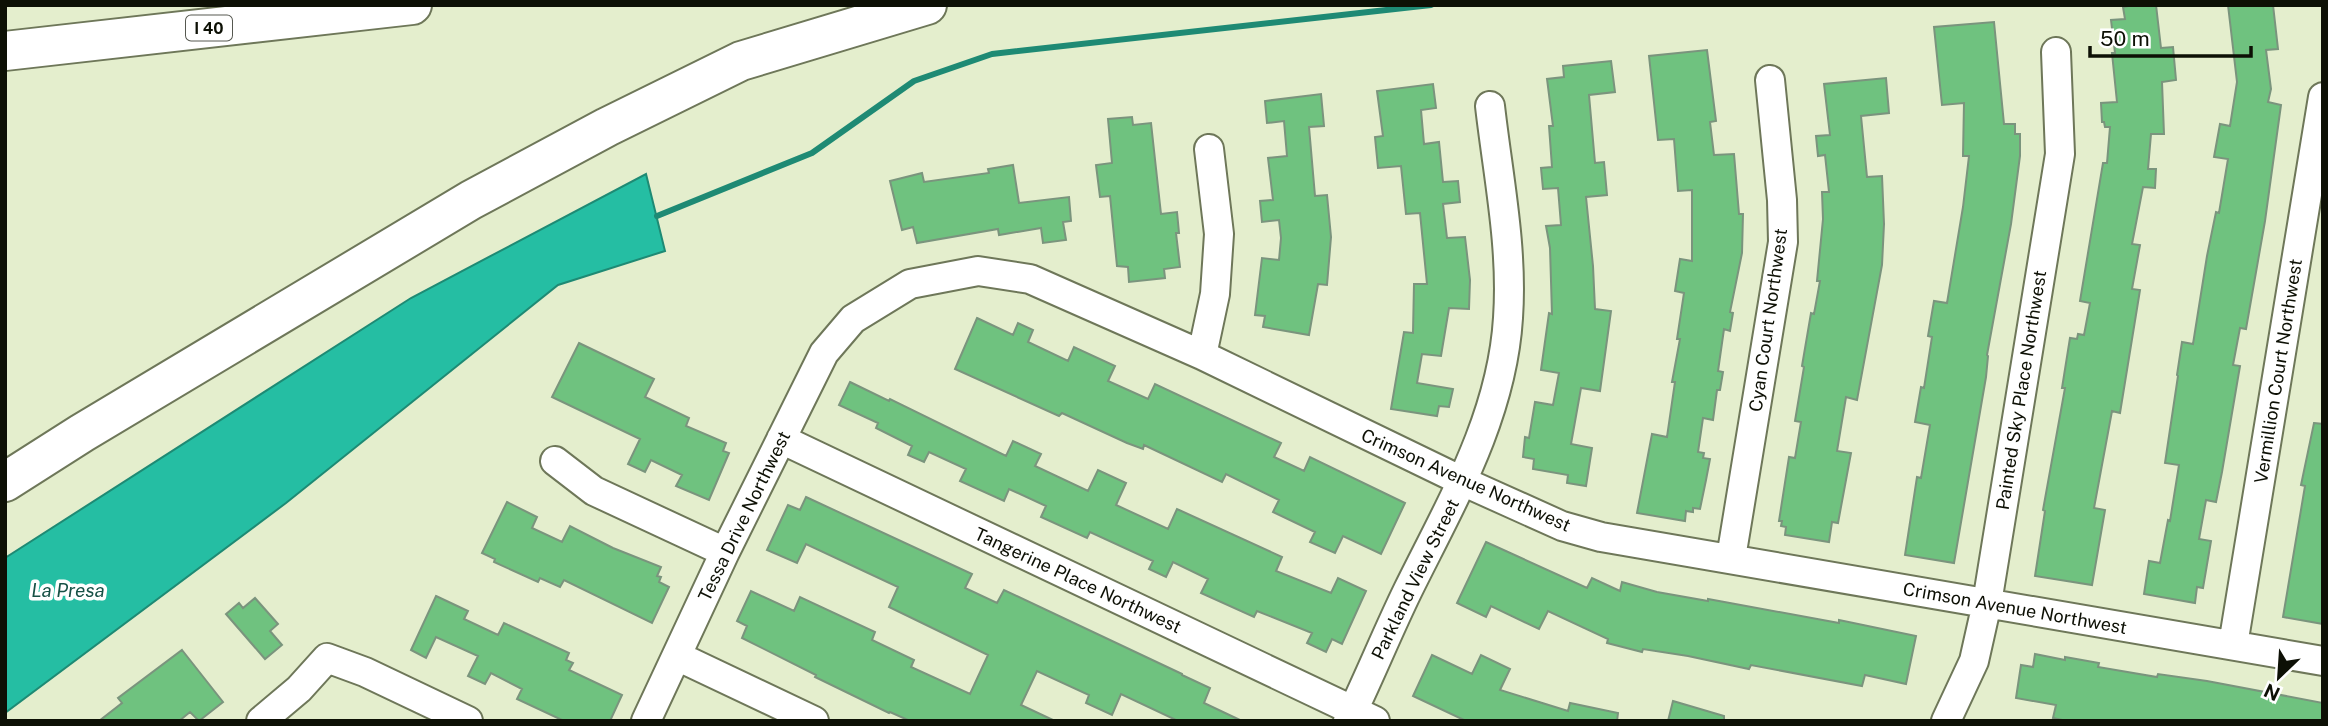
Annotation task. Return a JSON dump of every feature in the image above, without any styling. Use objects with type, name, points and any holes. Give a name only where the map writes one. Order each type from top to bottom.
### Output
[{"type":"highway","name":"I 40","points":[[5,51],[412,5]]},
{"type":"highway","points":[[5,482],[471,200],[607,127],[741,61],[927,5]]},
{"type":"street","name":"Painted Sky Place Northwest","points":[[1946,721],[1974,661],[1987,603],[2060,154],[2056,52]]},
{"type":"street","name":"Cyan Court Northwest","points":[[1731,558],[1783,242],[1782,200],[1770,80]]},
{"type":"street","name":"Vermillion Court Northwest","points":[[2233,645],[2323,97]]},
{"type":"street","name":"Parkland View Street","points":[[1359,717],[1406,594],[1484,431],[1497,381],[1508,321],[1510,269],[1490,106]]},
{"type":"street","points":[[1202,355],[1215,294],[1219,234],[1209,149]]},
{"type":"street","name":"Crimson Avenue Northwest","points":[[853,319],[910,284],[978,271],[1030,279],[1202,355],[1462,481],[1562,526],[1601,537],[2323,661]]},
{"type":"street","name":"Tessa Drive Northwest","points":[[646,721],[725,552],[824,353],[853,319]]},
{"type":"street","name":"Tangerine Place Northwest","points":[[782,439],[1359,717]]},
{"type":"street","points":[[555,460],[594,491],[725,552]]},
{"type":"street","points":[[677,656],[814,721]]},
{"type":"street","points":[[261,721],[299,689],[327,658],[365,672],[468,721]]},
{"type":"water","name":"La Presa","points":[[646,174],[665,251],[558,285],[286,503],[5,713],[5,558],[411,298]]},
{"type":"building","points":[[2156,5],[2161,48],[2173,47],[2176,80],[2162,82],[2164,134],[2151,134],[2148,169],[2156,169],[2155,188],[2143,187],[2132,244],[2140,245],[2132,289],[2140,290],[2120,413],[2112,411],[2094,508],[2105,510],[2092,585],[2035,576],[2045,511],[2043,510],[2065,388],[2062,388],[2070,338],[2077,339],[2078,334],[2084,335],[2090,303],[2080,301],[2103,163],[2107,163],[2110,127],[2105,127],[2102,122],[2101,103],[2117,102],[2111,20],[2125,19],[2123,7]]},
{"type":"building","points":[[2228,5],[2273,5],[2278,49],[2266,50],[2271,89],[2268,102],[2281,105],[2246,329],[2240,328],[2233,365],[2240,366],[2222,472],[2216,502],[2206,500],[2199,539],[2211,541],[2203,588],[2197,587],[2195,603],[2144,594],[2149,561],[2160,563],[2168,520],[2170,521],[2179,465],[2165,463],[2182,342],[2193,344],[2207,256],[2216,212],[2219,213],[2228,159],[2214,157],[2220,124],[2230,126],[2237,82]]},
{"type":"building","points":[[1994,22],[2004,124],[2015,124],[2015,134],[2020,134],[2020,156],[1954,563],[1905,555],[1917,477],[1921,478],[1930,425],[1915,422],[1921,387],[1924,388],[1932,337],[1928,336],[1934,301],[1947,303],[1969,156],[1963,156],[1964,103],[1942,105],[1934,27]]},
{"type":"building","points":[[1707,50],[1716,121],[1710,122],[1714,155],[1734,154],[1739,214],[1743,214],[1742,253],[1730,312],[1733,313],[1730,331],[1724,329],[1718,371],[1723,372],[1720,390],[1717,390],[1713,420],[1703,418],[1698,452],[1704,453],[1703,458],[1710,459],[1700,509],[1686,511],[1685,521],[1637,513],[1652,434],[1667,437],[1684,293],[1675,291],[1680,259],[1692,261],[1692,190],[1678,191],[1674,139],[1658,140],[1649,56]]},
{"type":"building","points":[[1611,61],[1615,92],[1589,95],[1595,163],[1604,162],[1607,195],[1586,197],[1595,309],[1611,311],[1600,391],[1581,388],[1571,444],[1592,448],[1586,486],[1567,483],[1568,475],[1533,469],[1534,459],[1523,457],[1525,437],[1529,438],[1535,402],[1553,405],[1559,373],[1541,370],[1549,313],[1552,314],[1550,248],[1546,226],[1561,225],[1558,188],[1543,189],[1541,168],[1552,167],[1549,126],[1553,126],[1547,79],[1564,77],[1563,66]]},
{"type":"building","points":[[1886,78],[1889,113],[1861,116],[1867,177],[1882,176],[1882,265],[1857,400],[1846,397],[1837,451],[1851,453],[1838,523],[1832,522],[1829,542],[1785,535],[1786,527],[1781,526],[1782,521],[1779,521],[1789,457],[1795,458],[1801,422],[1795,421],[1804,367],[1802,366],[1811,313],[1814,314],[1820,281],[1817,281],[1823,219],[1822,192],[1829,192],[1825,155],[1818,156],[1816,136],[1830,135],[1824,84]]},
{"type":"building","points":[[1433,84],[1436,108],[1421,110],[1424,144],[1439,142],[1443,182],[1458,181],[1460,202],[1443,204],[1447,238],[1465,237],[1470,280],[1469,309],[1449,308],[1441,356],[1422,354],[1417,383],[1453,389],[1449,407],[1439,406],[1437,416],[1391,409],[1404,332],[1413,333],[1414,284],[1427,284],[1420,213],[1406,214],[1401,166],[1378,168],[1375,137],[1383,136],[1377,91]]},
{"type":"building","points":[[1321,94],[1324,126],[1309,127],[1315,196],[1327,195],[1331,237],[1327,285],[1318,284],[1309,335],[1263,327],[1265,316],[1255,315],[1262,258],[1279,260],[1281,238],[1279,220],[1262,222],[1260,201],[1273,200],[1268,158],[1287,156],[1284,121],[1267,123],[1265,101]]},
{"type":"building","points":[[1132,117],[1133,125],[1151,123],[1161,214],[1177,212],[1179,233],[1176,233],[1180,267],[1164,269],[1165,278],[1129,282],[1128,267],[1117,266],[1110,196],[1100,197],[1096,165],[1112,163],[1108,119]]},
{"type":"building","points":[[1013,165],[1019,203],[1069,197],[1071,221],[1063,222],[1066,240],[1043,243],[1041,228],[999,235],[998,229],[917,243],[913,227],[902,230],[890,181],[922,173],[924,182],[989,173],[988,169]]},
{"type":"building","points":[[977,318],[1013,335],[1018,323],[1033,330],[1028,342],[1068,361],[1074,347],[1115,366],[1108,381],[1148,399],[1155,384],[1281,443],[1274,457],[1304,471],[1310,457],[1405,503],[1381,554],[1343,536],[1335,553],[1310,542],[1315,532],[1273,512],[1279,500],[1226,474],[1222,482],[1144,445],[1143,449],[1062,413],[1059,416],[955,369]]},
{"type":"building","points":[[579,343],[654,379],[645,397],[689,418],[686,426],[726,443],[723,451],[729,453],[709,500],[676,486],[682,475],[651,460],[645,472],[628,464],[640,439],[552,397]]},
{"type":"building","points":[[850,382],[1006,456],[1013,441],[1041,454],[1035,466],[1088,491],[1098,470],[1126,483],[1116,505],[1168,529],[1177,509],[1282,557],[1276,571],[1331,593],[1338,578],[1366,591],[1342,644],[1332,639],[1326,652],[1307,643],[1312,633],[1257,611],[1254,617],[1201,593],[1208,579],[1173,562],[1166,577],[1149,569],[1153,561],[1090,532],[1087,538],[1041,517],[1046,506],[1009,489],[1004,501],[960,481],[966,469],[929,452],[924,462],[908,455],[912,446],[876,428],[878,423],[839,405]]},
{"type":"building","points":[[2314,423],[2323,424],[2323,624],[2283,617],[2305,486],[2301,485]]},
{"type":"building","points":[[806,497],[972,574],[965,588],[997,603],[1004,590],[1210,688],[1204,703],[1242,721],[1178,721],[1121,694],[1112,715],[1086,703],[1089,695],[1037,671],[1021,705],[1055,721],[910,721],[815,677],[816,675],[742,638],[747,626],[737,621],[751,591],[794,611],[800,597],[875,632],[872,640],[914,660],[911,667],[970,694],[988,655],[889,607],[898,587],[806,544],[797,563],[767,550],[788,505],[800,510]]},
{"type":"building","points":[[507,502],[537,517],[532,528],[562,542],[570,526],[613,548],[661,567],[657,576],[661,577],[659,582],[669,587],[652,623],[564,580],[560,587],[540,578],[538,582],[494,562],[495,559],[482,553]]},
{"type":"building","points":[[1486,542],[1587,588],[1592,578],[1620,591],[1622,582],[1657,592],[1839,623],[1839,620],[1916,636],[1906,684],[1865,675],[1862,686],[1751,665],[1749,669],[1688,656],[1643,649],[1642,652],[1607,643],[1608,639],[1548,611],[1539,629],[1491,606],[1486,617],[1457,603]]},
{"type":"building","points":[[436,596],[468,611],[464,619],[498,635],[504,623],[569,653],[566,660],[573,663],[569,670],[622,695],[610,721],[564,721],[517,699],[522,689],[491,673],[485,684],[468,676],[478,656],[436,637],[426,658],[411,650]]},
{"type":"building","points":[[255,598],[278,624],[270,631],[282,645],[265,659],[226,614],[239,603],[243,608]]},
{"type":"building","points":[[182,650],[223,702],[199,721],[190,712],[179,721],[99,721],[122,703],[118,698]]},
{"type":"building","points":[[2035,654],[2099,663],[2098,667],[2157,677],[2158,674],[2207,681],[2323,703],[2323,721],[2067,721],[2053,718],[2056,705],[2016,698],[2021,665],[2033,667]]},
{"type":"building","points":[[1432,655],[1472,674],[1481,655],[1510,669],[1500,690],[1568,711],[1570,703],[1618,713],[1617,721],[1466,721],[1413,696]]},
{"type":"building","points":[[1673,701],[1724,716],[1724,721],[1668,721]]},
{"type":"waterway","points":[[657,216],[812,153],[914,81],[992,54],[1431,5]]}]
